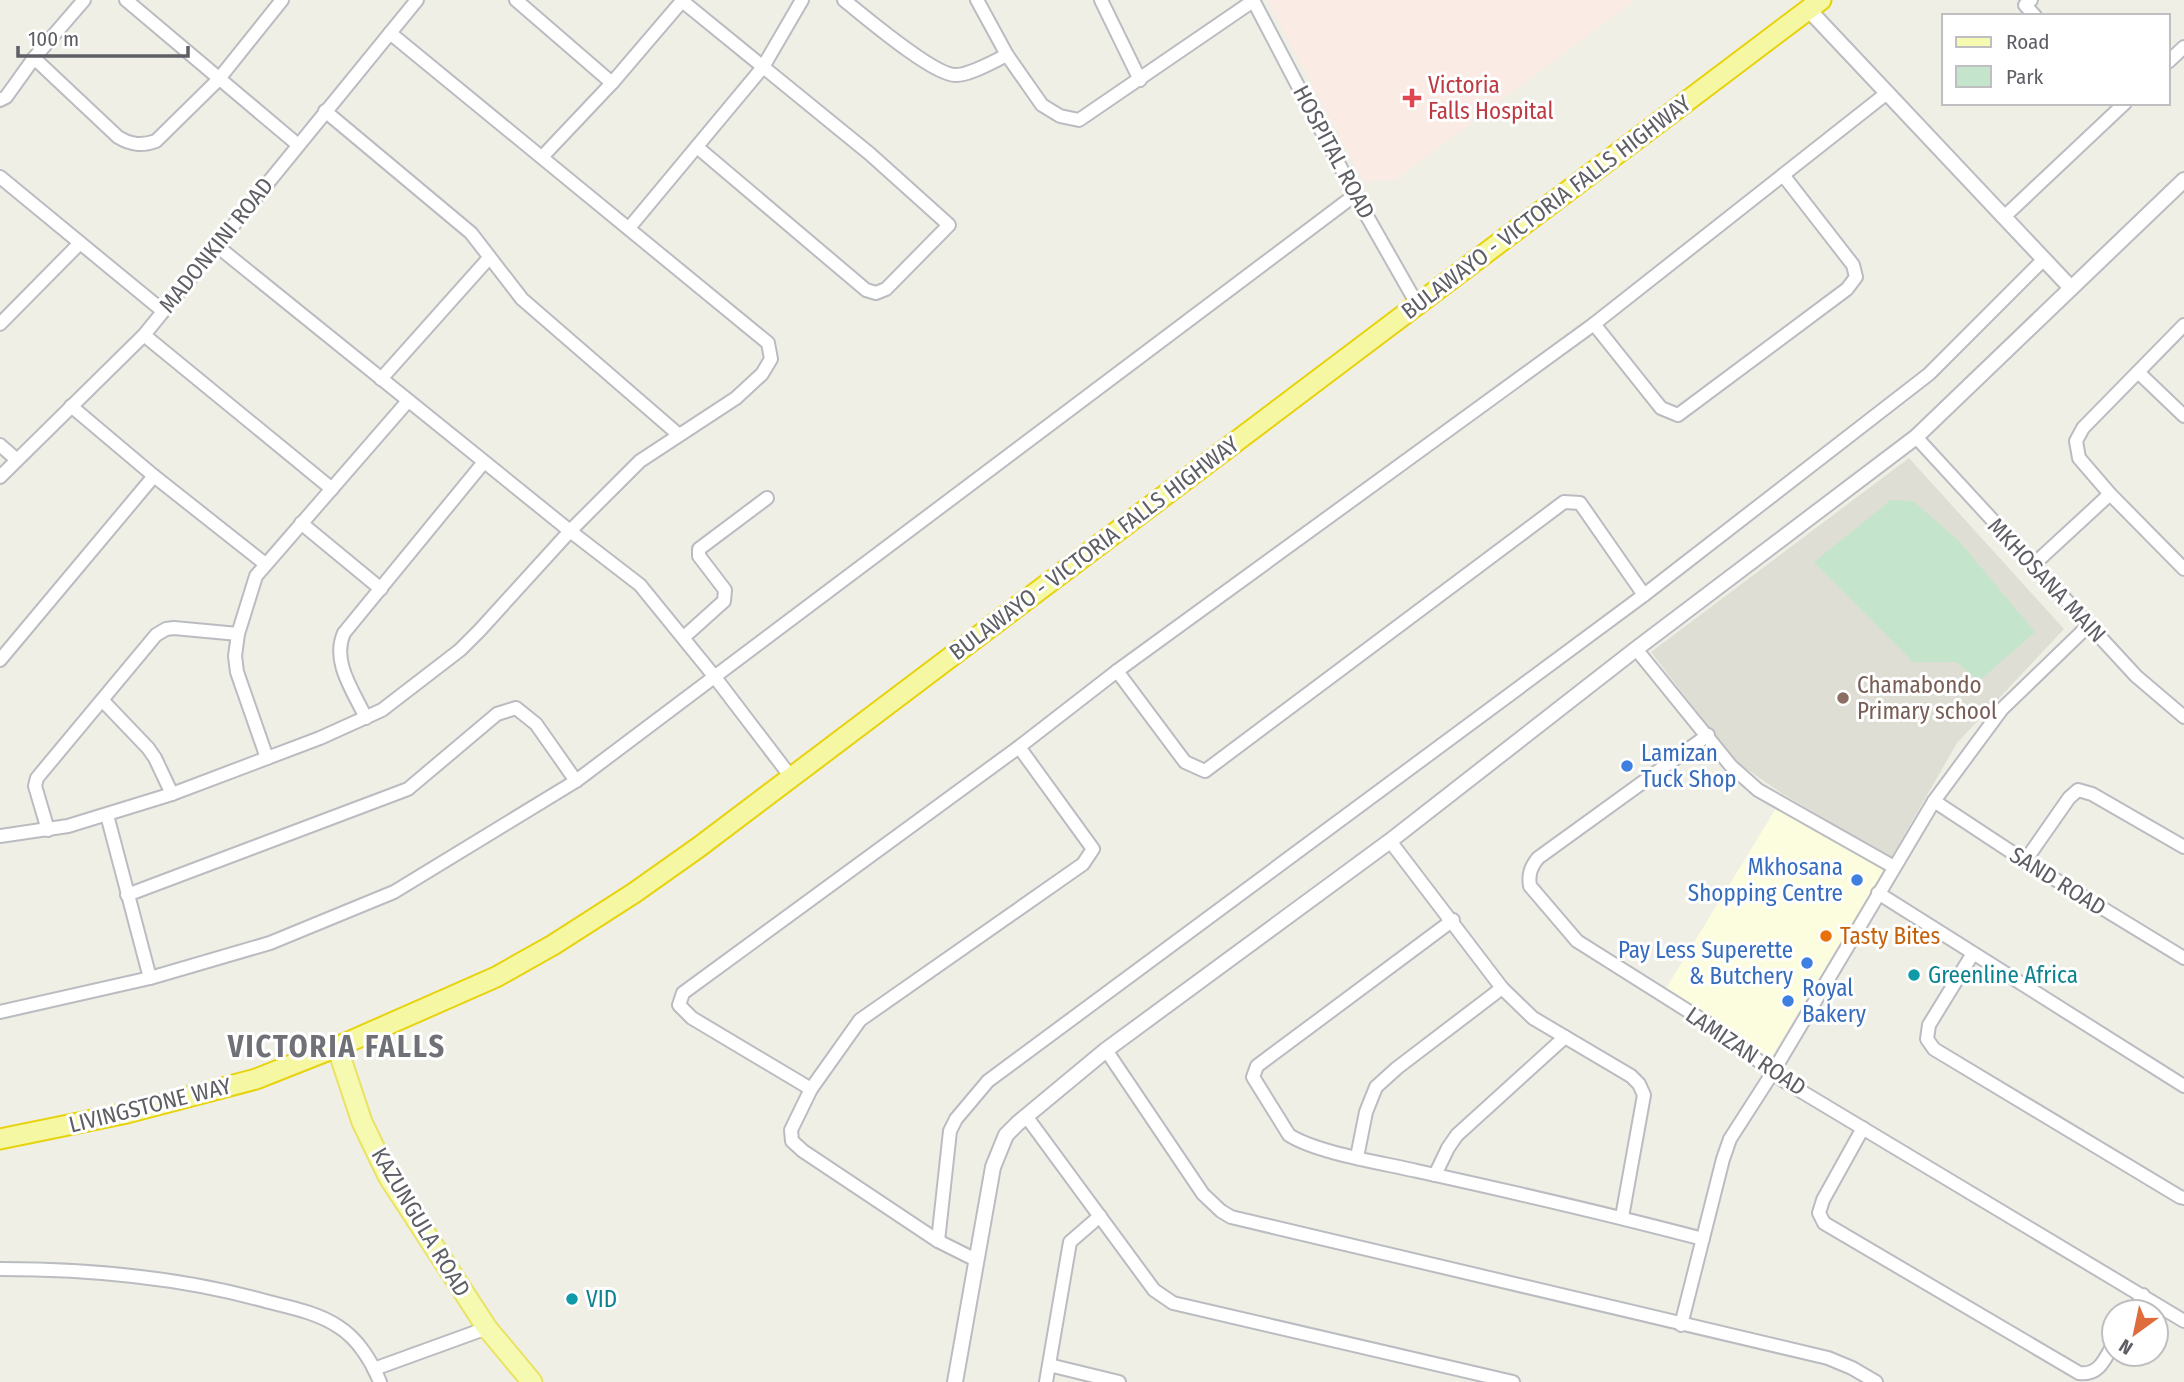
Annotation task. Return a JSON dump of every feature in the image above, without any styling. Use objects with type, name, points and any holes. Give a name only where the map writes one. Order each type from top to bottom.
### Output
[{"type":"highway","name":"BULAWAYO - VICTORIA FALLS HIGHWAY","points":[[337,1047],[496,977],[553,945],[634,893],[1814,5]]},
{"type":"highway","name":"LIVINGSTONE WAY","points":[[0,1139],[127,1113],[256,1079],[337,1047]]},
{"type":"main road","name":"KAZUNGULA ROAD","points":[[337,1047],[362,1122],[388,1176],[487,1328],[532,1382]]},
{"type":"street","points":[[0,100],[6,97],[34,58],[84,0]]},
{"type":"street","points":[[126,0],[297,144]]},
{"type":"street","points":[[34,58],[118,137],[137,145],[156,141],[218,80],[282,0]]},
{"type":"street","name":"MADONKINI ROAD","points":[[0,477],[144,335],[417,0]]},
{"type":"street","points":[[516,0],[612,83]]},
{"type":"street","points":[[629,228],[763,67],[802,0]]},
{"type":"street","points":[[844,0],[929,64],[950,74],[959,75],[1007,55]]},
{"type":"street","points":[[977,0],[1007,55],[1042,105],[1070,119],[1079,120],[1253,0]]},
{"type":"street","points":[[1101,0],[1140,80]]},
{"type":"street","name":"HOSPITAL ROAD","points":[[1253,0],[1355,195],[1417,304]]},
{"type":"street","points":[[2031,0],[2025,5],[2033,14]]},
{"type":"street","points":[[542,157],[612,83],[682,1],[870,154],[949,225],[893,284],[876,293],[866,290],[697,147]]},
{"type":"street","points":[[1814,5],[1887,93],[2071,288]]},
{"type":"street","points":[[0,836],[48,831],[172,794],[366,718],[400,698],[460,650],[570,531],[640,461],[736,398],[762,374],[771,359],[768,343],[390,33]]},
{"type":"street","points":[[2170,60],[2184,47]]},
{"type":"street","points":[[811,1089],[692,1018],[679,1005],[684,993],[1019,747],[1117,671],[1594,324],[1887,93]]},
{"type":"street","points":[[2004,217],[2121,105]]},
{"type":"street","points":[[325,111],[471,233],[522,299],[679,435]]},
{"type":"street","points":[[1594,324],[1661,408],[1678,415],[1847,289],[1856,277],[1853,265],[1783,175]]},
{"type":"street","points":[[0,177],[163,311]]},
{"type":"street","points":[[955,1382],[998,1151],[1006,1135],[1106,1050],[1390,841],[1636,649],[1916,437],[2184,180]]},
{"type":"street","points":[[0,1012],[150,978],[270,943],[394,892],[576,781],[1355,195]]},
{"type":"street","points":[[0,324],[80,243]]},
{"type":"street","points":[[217,246],[570,531],[640,584],[791,777]]},
{"type":"street","points":[[381,379],[489,258]]},
{"type":"street","points":[[938,1241],[950,1131],[956,1119],[988,1081],[1644,595],[1929,374],[2044,259]]},
{"type":"street","points":[[2184,325],[2083,428],[2076,441],[2079,458],[2110,494],[2184,569]]},
{"type":"street","points":[[144,335],[332,489]]},
{"type":"street","points":[[2138,372],[2184,416]]},
{"type":"street","points":[[267,758],[237,672],[235,656],[238,634],[256,576],[264,563],[408,401]]},
{"type":"street","points":[[71,406],[264,563]]},
{"type":"street","name":"MKHOSANA MAIN","points":[[1916,437],[2136,676],[2184,717]]},
{"type":"street","points":[[0,445],[16,459]]},
{"type":"street","points":[[366,718],[341,665],[338,646],[344,633],[484,462]]},
{"type":"street","points":[[0,660],[154,476]]},
{"type":"street","points":[[2033,565],[2110,494]]},
{"type":"street","points":[[684,637],[724,601],[725,590],[699,556],[699,548],[767,498]]},
{"type":"street","points":[[1117,671],[1185,762],[1205,771],[1563,502],[1580,503],[1644,595]]},
{"type":"street","points":[[301,523],[381,589]]},
{"type":"street","points":[[1681,1325],[1730,1139],[1773,1072],[1934,801],[2001,709],[2089,625]]},
{"type":"street","points":[[48,831],[35,782],[156,635],[166,629],[238,634]]},
{"type":"street","points":[[1636,649],[1731,766],[1758,790],[1894,867]]},
{"type":"street","points":[[103,701],[148,748],[172,794]]},
{"type":"street","points":[[127,895],[408,789],[497,715],[516,708],[536,724],[576,781]]},
{"type":"street","name":"LAMIZAN ROAD","points":[[1708,735],[1538,858],[1528,875],[1530,886],[1577,941],[1723,1033],[1773,1072],[2184,1321]]},
{"type":"street","points":[[976,1260],[938,1241],[803,1151],[792,1141],[792,1130],[811,1089],[860,1020],[1083,864],[1093,849],[1019,747]]},
{"type":"street","points":[[2025,861],[2078,790],[2092,793],[2184,847]]},
{"type":"street","name":"SAND ROAD","points":[[1934,801],[2025,861],[2184,958]]},
{"type":"street","points":[[107,815],[150,978]]},
{"type":"street","points":[[1390,841],[1502,988],[1533,1018],[1631,1076],[1639,1084],[1644,1095],[1622,1217]]},
{"type":"street","points":[[1878,893],[1972,955],[2184,1086]]},
{"type":"street","points":[[1452,920],[1263,1060],[1254,1072],[1256,1083],[1289,1135],[1309,1144],[1357,1157],[1622,1217],[1703,1239]]},
{"type":"street","points":[[1972,955],[1929,1025],[1927,1039],[1934,1049],[2184,1198]]},
{"type":"street","points":[[1357,1157],[1366,1112],[1376,1087],[1502,988]]},
{"type":"street","points":[[1435,1175],[1448,1147],[1457,1135],[1565,1037]]},
{"type":"street","points":[[1106,1050],[1203,1194],[1220,1211],[1231,1217],[1828,1358],[1876,1382]]},
{"type":"street","points":[[1026,1116],[1154,1290],[1173,1303],[1513,1382]]},
{"type":"street","points":[[1863,1128],[1823,1200],[1819,1213],[1824,1223],[2079,1373],[2088,1374],[2100,1367]]},
{"type":"street","points":[[1046,1382],[1070,1242],[1100,1216]]},
{"type":"street","points":[[0,1269],[62,1269],[156,1277],[225,1289],[317,1315],[341,1328],[357,1344],[380,1382]]},
{"type":"street","points":[[374,1369],[487,1328]]},
{"type":"street","points":[[1049,1365],[1119,1382]]},
{"type":"shaded area","name":"Victoria Falls Hospital","points":[[1267,0],[1635,0],[1396,180],[1363,181]]},
{"type":"shaded area","name":"Chamabondo Primary school","points":[[1909,458],[2064,629],[1957,743],[1891,858],[1784,795],[1734,760],[1651,652]]},
{"type":"shaded area","points":[[1784,795],[1891,858],[1771,1058],[1665,990]]},
{"type":"green space","points":[[1891,500],[1913,501],[1959,541],[2035,632],[1979,681],[1956,662],[1913,662],[1814,562]]},
{"type":"place","name":"Victoria Falls Hospital","points":[[1412,98]]},
{"type":"place","name":"Chamabondo Primary school","points":[[1843,698]]},
{"type":"place","name":"Lamizan Tuck Shop","points":[[1627,766]]},
{"type":"place","name":"Mkhosana Shopping Centre","points":[[1857,880]]},
{"type":"place","name":"Tasty Bites","points":[[1826,936]]},
{"type":"place","name":"Pay Less Superette & Butchery","points":[[1807,963]]},
{"type":"place","name":"Greenline Africa","points":[[1914,975]]},
{"type":"place","name":"Royal Bakery","points":[[1788,1001]]},
{"type":"place","name":"VID","points":[[572,1299]]},
{"type":"district","name":"VICTORIA FALLS","points":[[337,1047]]}]
